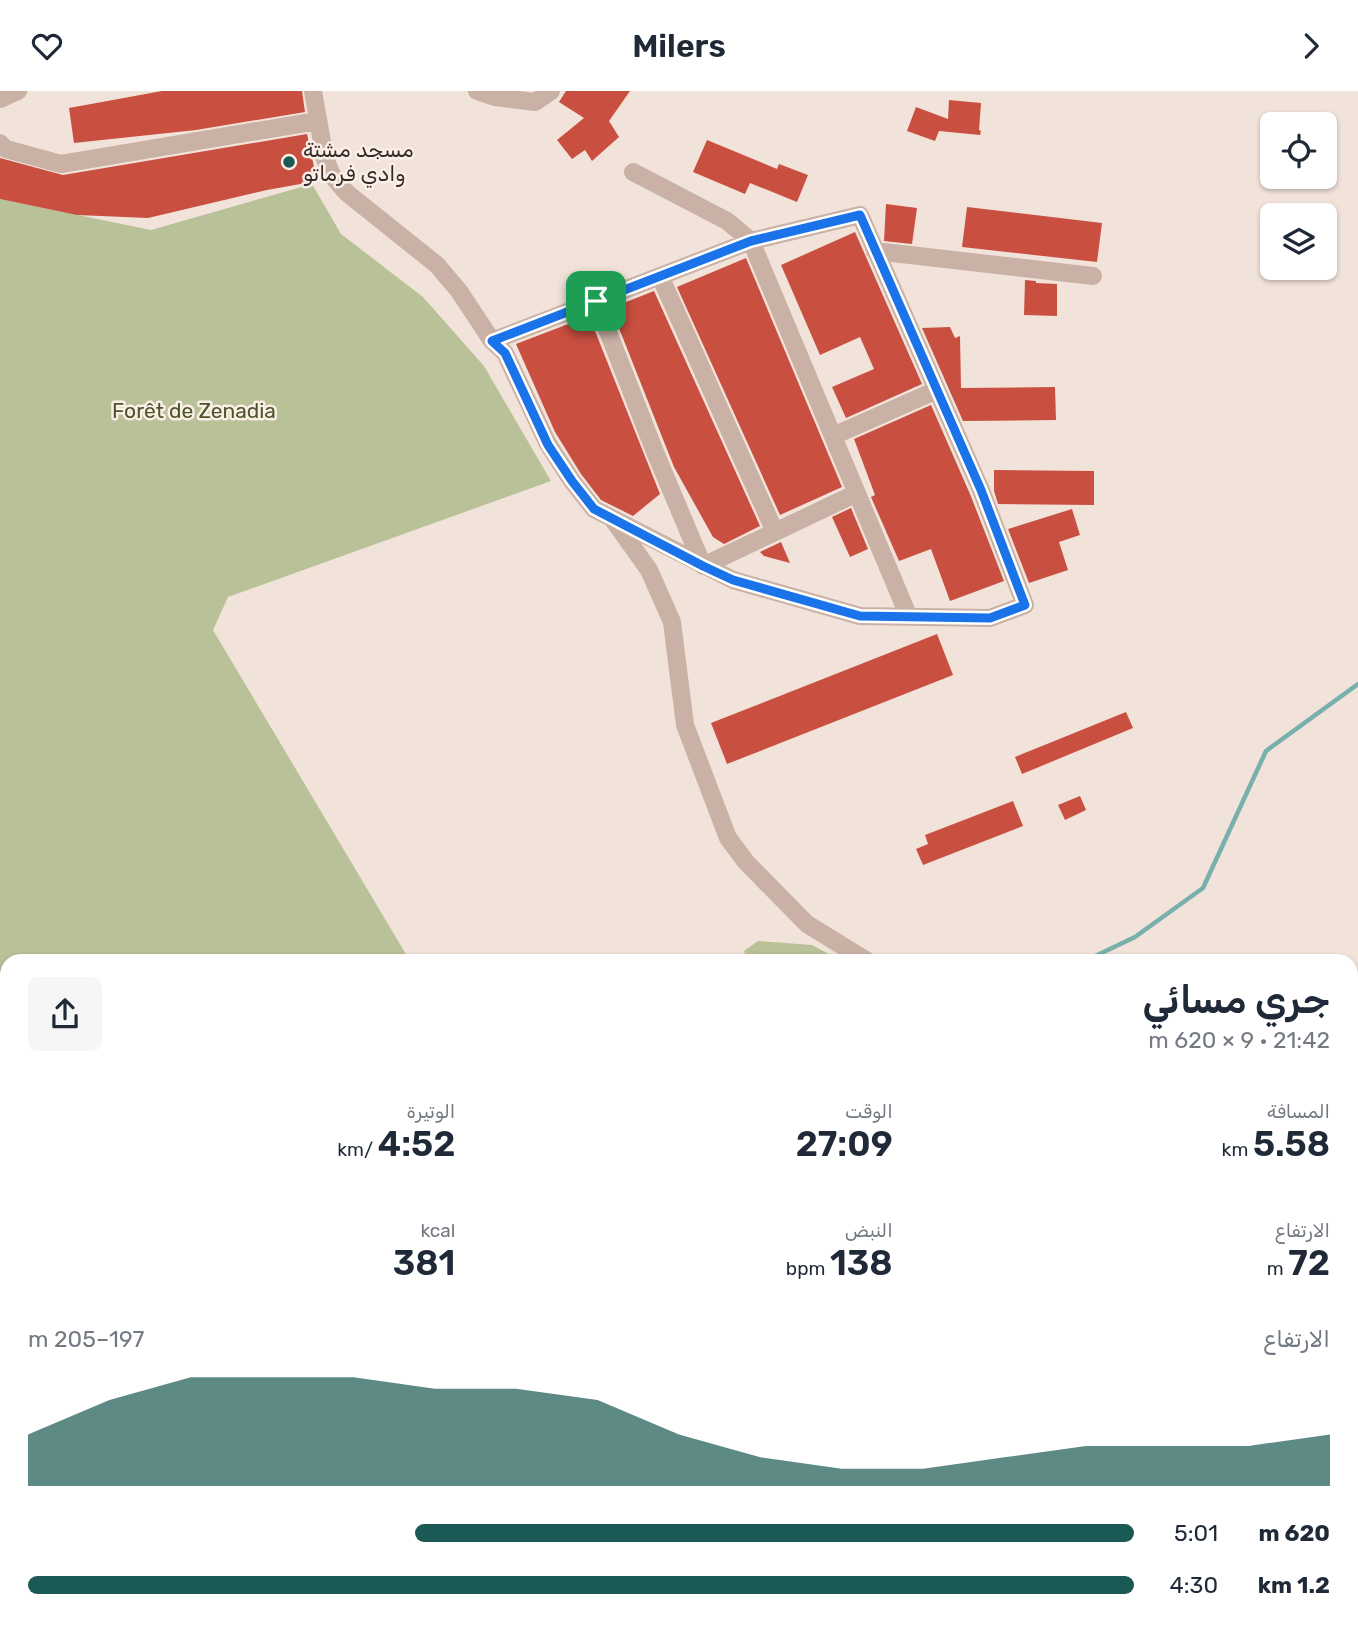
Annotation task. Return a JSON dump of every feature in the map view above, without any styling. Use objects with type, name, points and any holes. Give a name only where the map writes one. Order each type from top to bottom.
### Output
[{"type":"street","points":[[0,99],[19,91]]},
{"type":"street","points":[[313,91],[325,159],[333,177],[347,193],[437,265],[459,291],[492,341],[505,353],[548,445],[594,509],[733,580],[860,616],[990,618],[1025,605],[981,490],[860,215],[751,241],[492,341]]},
{"type":"street","points":[[477,91],[495,97],[535,102],[551,91]]},
{"type":"street","points":[[0,143],[6,149],[61,164],[317,121]]},
{"type":"street","points":[[633,172],[727,221],[751,241],[908,615]]},
{"type":"street","points":[[876,251],[1093,276]]},
{"type":"street","points":[[660,276],[775,532]]},
{"type":"street","points":[[596,301],[703,566]]},
{"type":"street","points":[[833,436],[937,390]]},
{"type":"street","points":[[703,566],[857,493]]},
{"type":"street","points":[[612,518],[649,570],[672,622],[685,725],[728,838],[746,862],[807,924],[856,954]]},
{"type":"green space","name":"Forêt de Zenadia","points":[[312,184],[341,234],[423,297],[484,366],[551,481],[228,597],[213,630],[406,954],[0,954],[0,199],[151,230]]},
{"type":"green space","points":[[758,941],[812,945],[829,954],[745,954],[744,951]]},
{"type":"building","points":[[162,91],[302,91],[305,112],[196,130],[74,143],[69,108]]},
{"type":"building","points":[[566,91],[630,91],[609,121],[619,137],[592,161],[585,150],[572,159],[557,140],[584,118],[559,102]]},
{"type":"building","points":[[949,100],[981,103],[980,135],[939,131],[935,141],[907,131],[916,107],[948,119]]},
{"type":"building","points":[[307,134],[317,181],[148,218],[77,215],[0,199],[0,158],[63,175]]},
{"type":"building","points":[[707,140],[777,169],[779,164],[808,175],[797,202],[750,183],[745,194],[693,172]]},
{"type":"building","points":[[886,204],[917,208],[912,244],[884,241]]},
{"type":"building","points":[[967,207],[1102,223],[1097,262],[962,247]]},
{"type":"building","points":[[855,232],[922,384],[846,418],[832,387],[874,369],[860,337],[820,355],[781,265]]},
{"type":"building","points":[[746,258],[842,487],[780,515],[677,287]]},
{"type":"building","points":[[1025,280],[1057,284],[1057,316],[1024,315]]},
{"type":"building","points":[[654,291],[760,526],[724,544],[713,537],[674,467],[611,308]]},
{"type":"building","points":[[589,316],[660,494],[633,516],[601,500],[581,474],[555,432],[516,344]]},
{"type":"building","points":[[950,327],[955,338],[960,336],[961,388],[1055,387],[1056,420],[963,421],[922,328]]},
{"type":"building","points":[[931,405],[1004,581],[950,601],[931,549],[899,561],[871,497],[875,495],[854,439]]},
{"type":"building","points":[[994,470],[1094,471],[1094,505],[998,504],[994,491]]},
{"type":"building","points":[[851,508],[868,549],[850,557],[832,517]]},
{"type":"building","points":[[1072,509],[1080,535],[1059,542],[1068,570],[1029,583],[1008,529]]},
{"type":"building","points":[[781,542],[790,563],[764,556],[760,552]]},
{"type":"building","points":[[937,634],[953,675],[727,764],[711,723]]},
{"type":"building","points":[[1126,712],[1133,728],[1022,774],[1015,757]]},
{"type":"building","points":[[1080,796],[1086,810],[1065,820],[1058,805]]},
{"type":"building","points":[[1013,801],[1023,826],[923,865],[916,849],[928,844],[925,835]]},
{"type":"waterway","points":[[1100,954],[1135,937],[1203,888],[1266,751],[1358,684]]},
{"type":"place","name":"مسجد مشتة وادي فرماتو","points":[[289,162]]},
{"type":"route","points":[[860,215],[981,490],[1025,605],[990,618],[860,616],[733,580],[594,509],[548,445],[505,353],[492,341],[596,301],[751,241],[860,215]]}]
